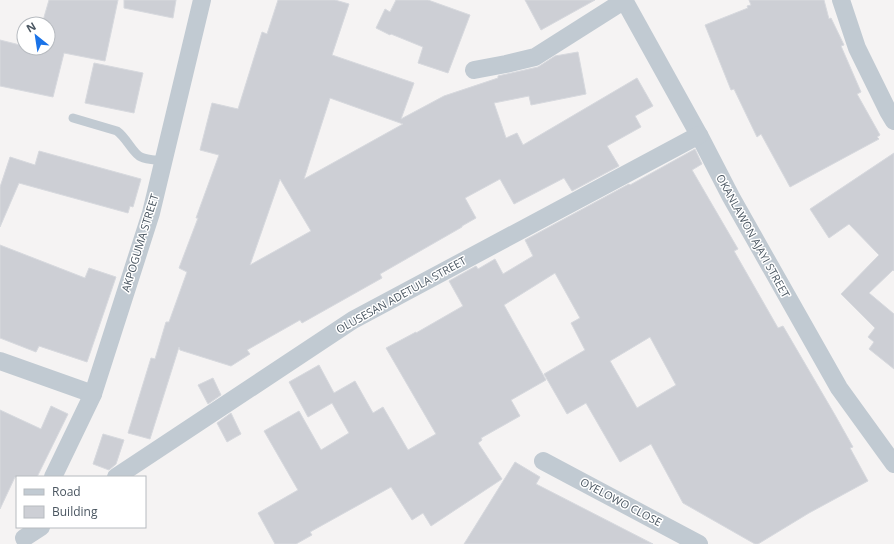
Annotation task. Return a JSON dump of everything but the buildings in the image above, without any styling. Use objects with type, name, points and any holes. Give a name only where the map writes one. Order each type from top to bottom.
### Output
[{"type":"street","name":"AKPOGUMA STREET","points":[[53,476],[93,394],[151,213],[202,0]]},
{"type":"street","points":[[474,70],[506,64],[535,56],[625,0]]},
{"type":"street","name":"OKANLAWON AJAYI STREET","points":[[625,0],[731,196],[839,388],[894,464]]},
{"type":"street","points":[[841,0],[857,48],[894,121]]},
{"type":"street","name":"OLUSESAN ADETULA STREET","points":[[118,476],[353,320],[699,135]]},
{"type":"street","points":[[0,361],[93,394]]},
{"type":"street","name":"OYELOWO CLOSE","points":[[543,461],[699,544]]},
{"type":"street","points":[[25,536],[39,528]]},
{"type":"lane","points":[[73,118],[117,131],[123,135],[134,152],[140,157],[163,161]]}]
